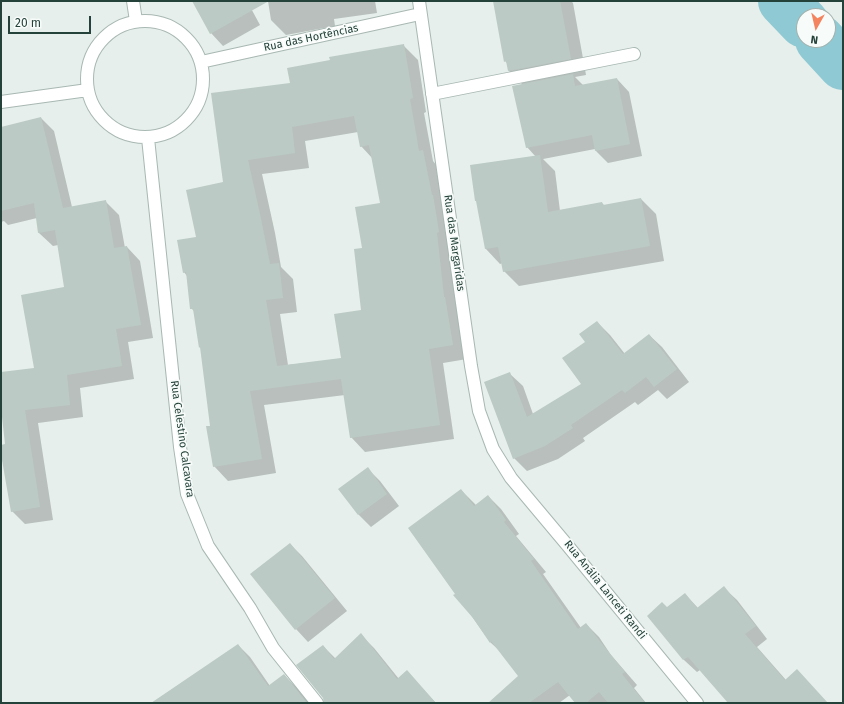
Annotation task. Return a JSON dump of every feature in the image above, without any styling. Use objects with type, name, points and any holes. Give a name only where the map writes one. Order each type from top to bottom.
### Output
[{"type":"street","points":[[133,1],[136,21]]},
{"type":"street","name":"Rua das Margaridas","points":[[419,1],[471,366],[479,411],[493,449],[511,478]]},
{"type":"street","name":"Rua das Hortências","points":[[201,62],[420,14]]},
{"type":"street","points":[[136,21],[152,21],[169,26],[183,34],[194,47],[201,62],[202,92],[198,104],[190,116],[170,132],[148,138],[132,136],[121,132],[106,121],[94,107],[88,90],[88,67],[97,46],[114,30],[136,21]]},
{"type":"street","points":[[432,94],[634,54]]},
{"type":"street","points":[[1,102],[88,90]]},
{"type":"street","name":"Rua Celestino Calcavara","points":[[148,138],[180,447],[187,494],[208,546],[250,608],[273,648],[317,703]]},
{"type":"street","name":"Rua Anália Lanceti Randi","points":[[511,478],[697,703]]},
{"type":"building","points":[[192,1],[269,1],[210,34]]},
{"type":"building","points":[[493,1],[560,1],[571,59],[508,71],[506,61],[504,62]]},
{"type":"building","points":[[404,44],[413,98],[410,99],[419,151],[423,150],[433,195],[439,232],[437,233],[444,297],[453,345],[429,349],[440,425],[350,438],[341,379],[250,391],[262,459],[213,467],[206,426],[210,426],[200,347],[199,348],[193,309],[190,309],[186,272],[183,273],[177,240],[196,237],[186,190],[223,182],[211,93],[290,83],[287,68],[330,60],[329,57]],"holes":[[[354,116],[360,147],[369,145],[380,203],[355,207],[362,248],[354,249],[361,310],[334,314],[341,358],[277,366],[266,300],[283,298],[279,263],[270,264],[248,160],[295,153],[292,127]]]},
{"type":"building","points":[[573,74],[575,86],[617,78],[630,144],[595,151],[592,135],[526,148],[512,86]]},
{"type":"building","points":[[41,117],[63,208],[106,200],[114,248],[127,246],[141,325],[116,329],[122,366],[67,375],[70,405],[25,410],[40,507],[11,512],[1,454],[1,445],[5,444],[1,408],[1,372],[34,368],[21,295],[64,287],[55,230],[38,233],[34,203],[1,211],[1,127]]},
{"type":"building","points":[[540,155],[548,212],[602,202],[603,205],[641,198],[650,246],[503,272],[498,247],[485,249],[475,201],[470,165]]},
{"type":"building","points":[[597,321],[623,354],[649,334],[677,369],[654,387],[646,377],[625,393],[622,390],[571,425],[573,428],[545,446],[513,459],[484,382],[510,372],[527,417],[581,384],[562,358],[585,342],[579,334]]},
{"type":"building","points":[[368,467],[387,494],[358,515],[338,489]]},
{"type":"building","points":[[461,489],[474,506],[488,495],[506,520],[504,522],[534,559],[531,561],[578,629],[586,623],[625,672],[622,674],[645,703],[608,703],[599,692],[586,703],[575,703],[558,682],[529,703],[488,703],[518,676],[491,641],[490,643],[473,618],[453,595],[455,594],[408,528]]},
{"type":"building","points":[[290,543],[335,598],[295,630],[250,574]]},
{"type":"building","points":[[724,586],[756,626],[745,634],[785,680],[797,669],[828,703],[728,703],[688,657],[683,660],[647,616],[662,602],[667,607],[685,593],[697,608]]},
{"type":"building","points":[[361,633],[397,679],[407,670],[436,703],[324,703],[323,698],[296,665],[323,645],[334,659]]},
{"type":"building","points":[[238,644],[268,686],[284,674],[307,703],[151,703]]},
{"type":"waterway","points":[[783,1],[796,15]]},
{"type":"waterway","points":[[827,48],[843,65]]}]
